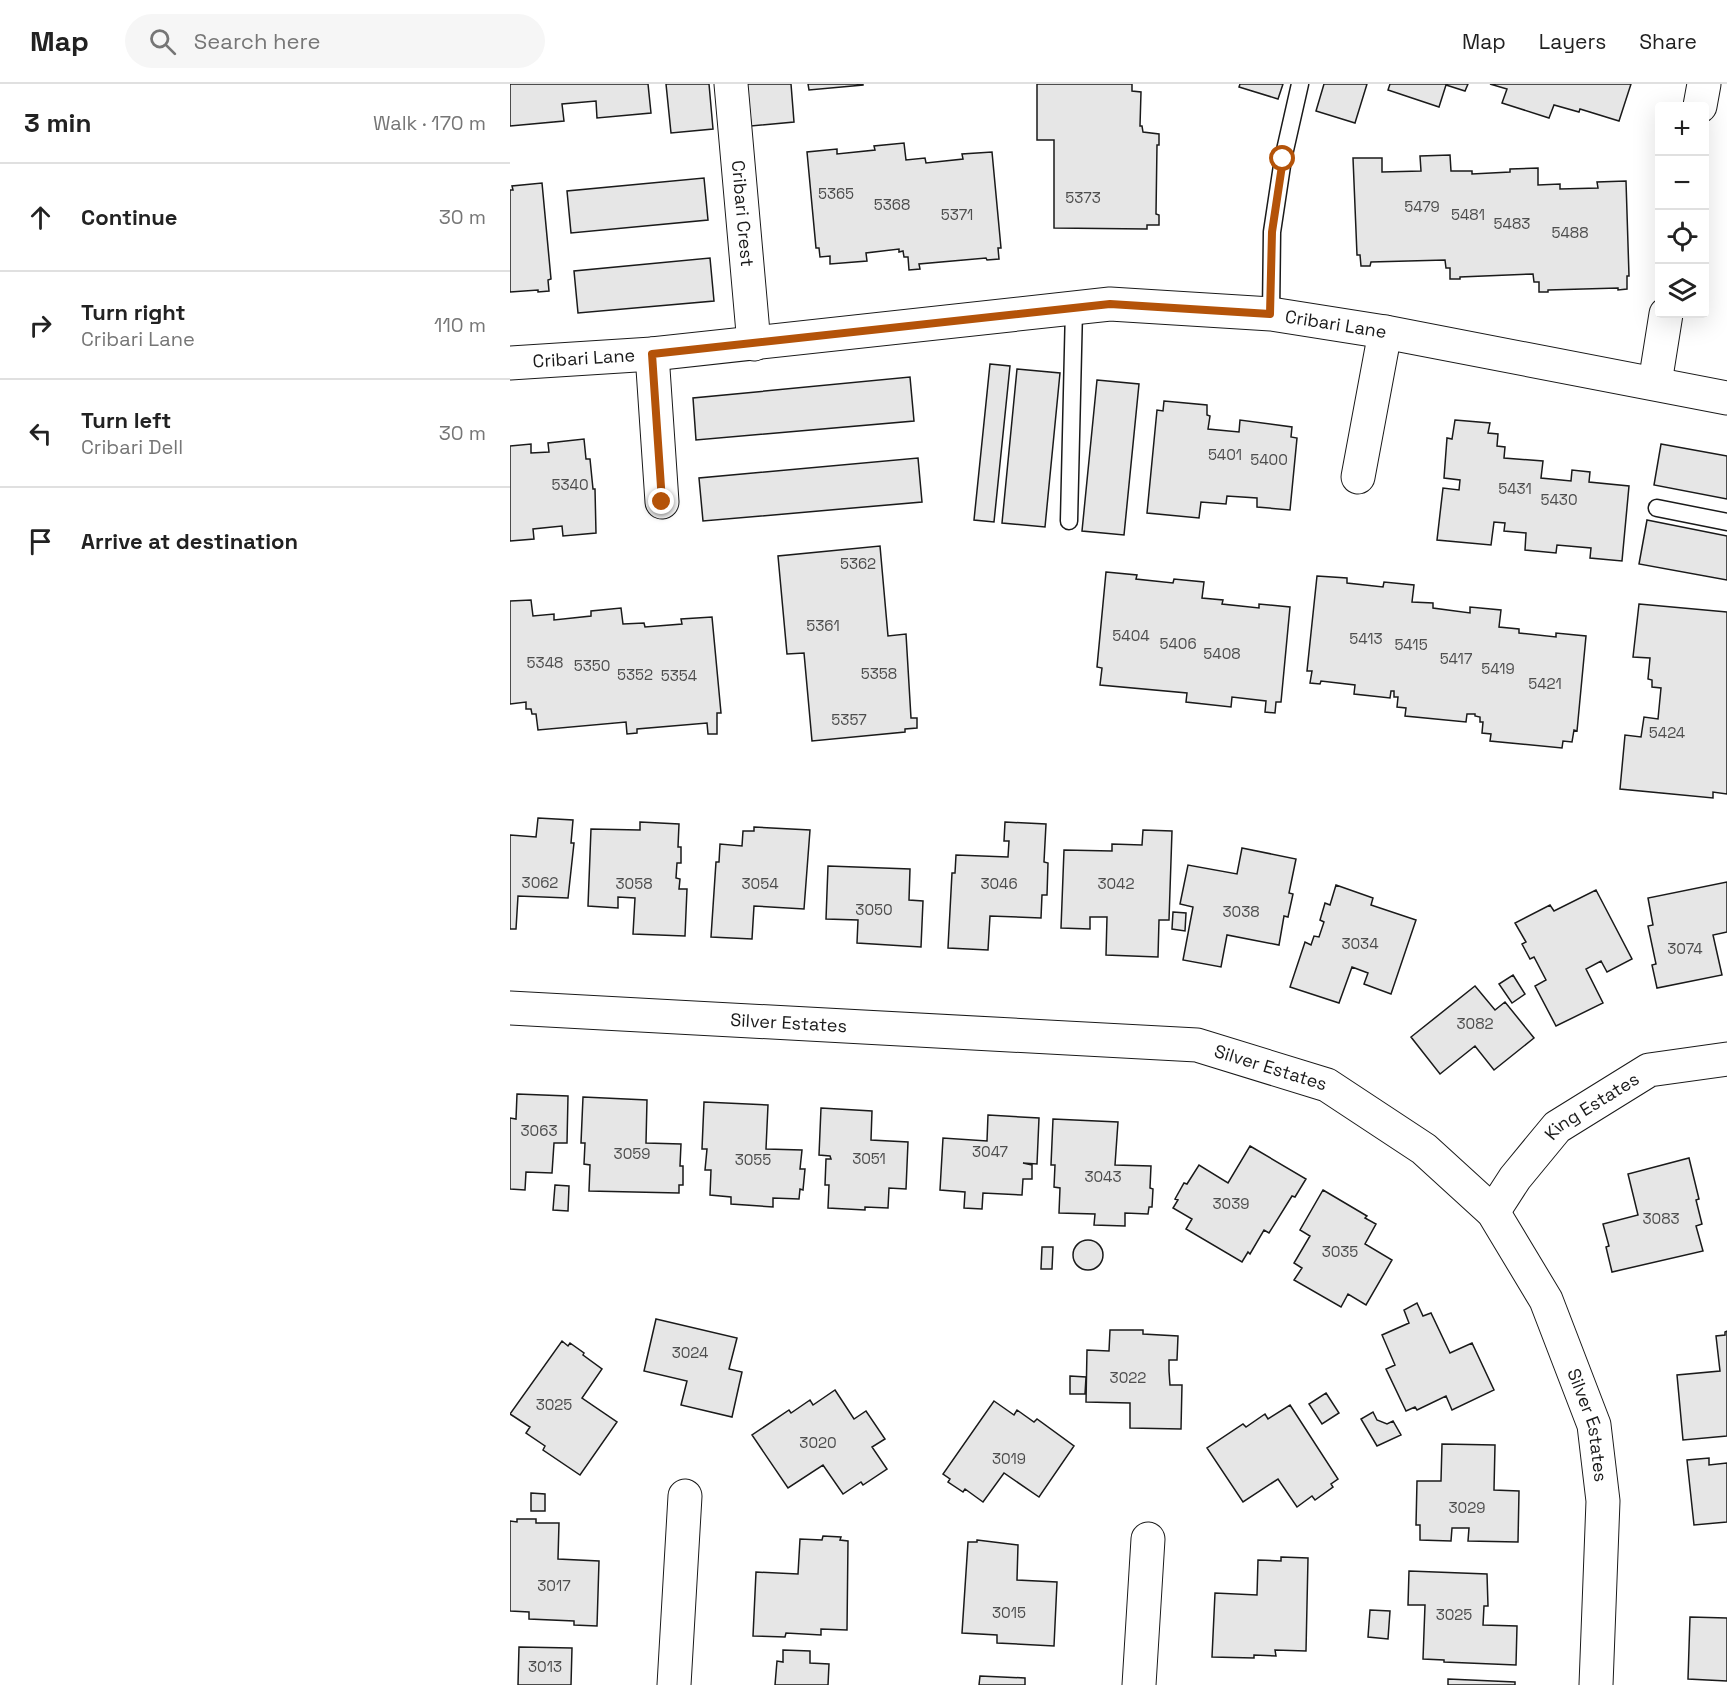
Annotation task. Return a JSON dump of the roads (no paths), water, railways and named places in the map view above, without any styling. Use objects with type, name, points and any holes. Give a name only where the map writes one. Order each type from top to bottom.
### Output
[{"type":"street","name":"Cribari Crest","points":[[730,84],[754,344]]},
{"type":"street","points":[[1701,102],[1704,84]]},
{"type":"street","name":"Cribari Lane","points":[[510,363],[652,354],[754,344],[1110,304],[1270,314],[1385,332],[1654,382],[1727,398]]},
{"type":"street","points":[[1654,382],[1665,318]]},
{"type":"street","points":[[1358,477],[1385,332]]},
{"type":"street","points":[[652,354],[662,502]]},
{"type":"street","name":"Silver Estates","points":[[510,1008],[1197,1045],[1327,1085],[1424,1149],[1493,1212],[1546,1300],[1594,1425],[1603,1501],[1596,1685]]},
{"type":"street","name":"King Estates","points":[[1493,1212],[1515,1178],[1557,1127],[1649,1070],[1727,1059]]},
{"type":"street","points":[[674,1685],[685,1496]]},
{"type":"street","points":[[1139,1685],[1148,1539]]},
{"type":"lane","points":[[1270,314],[1272,232],[1283,159],[1300,84]]},
{"type":"lane","points":[[1069,521],[1074,308]]},
{"type":"lane","points":[[1657,508],[1727,522]]}]
